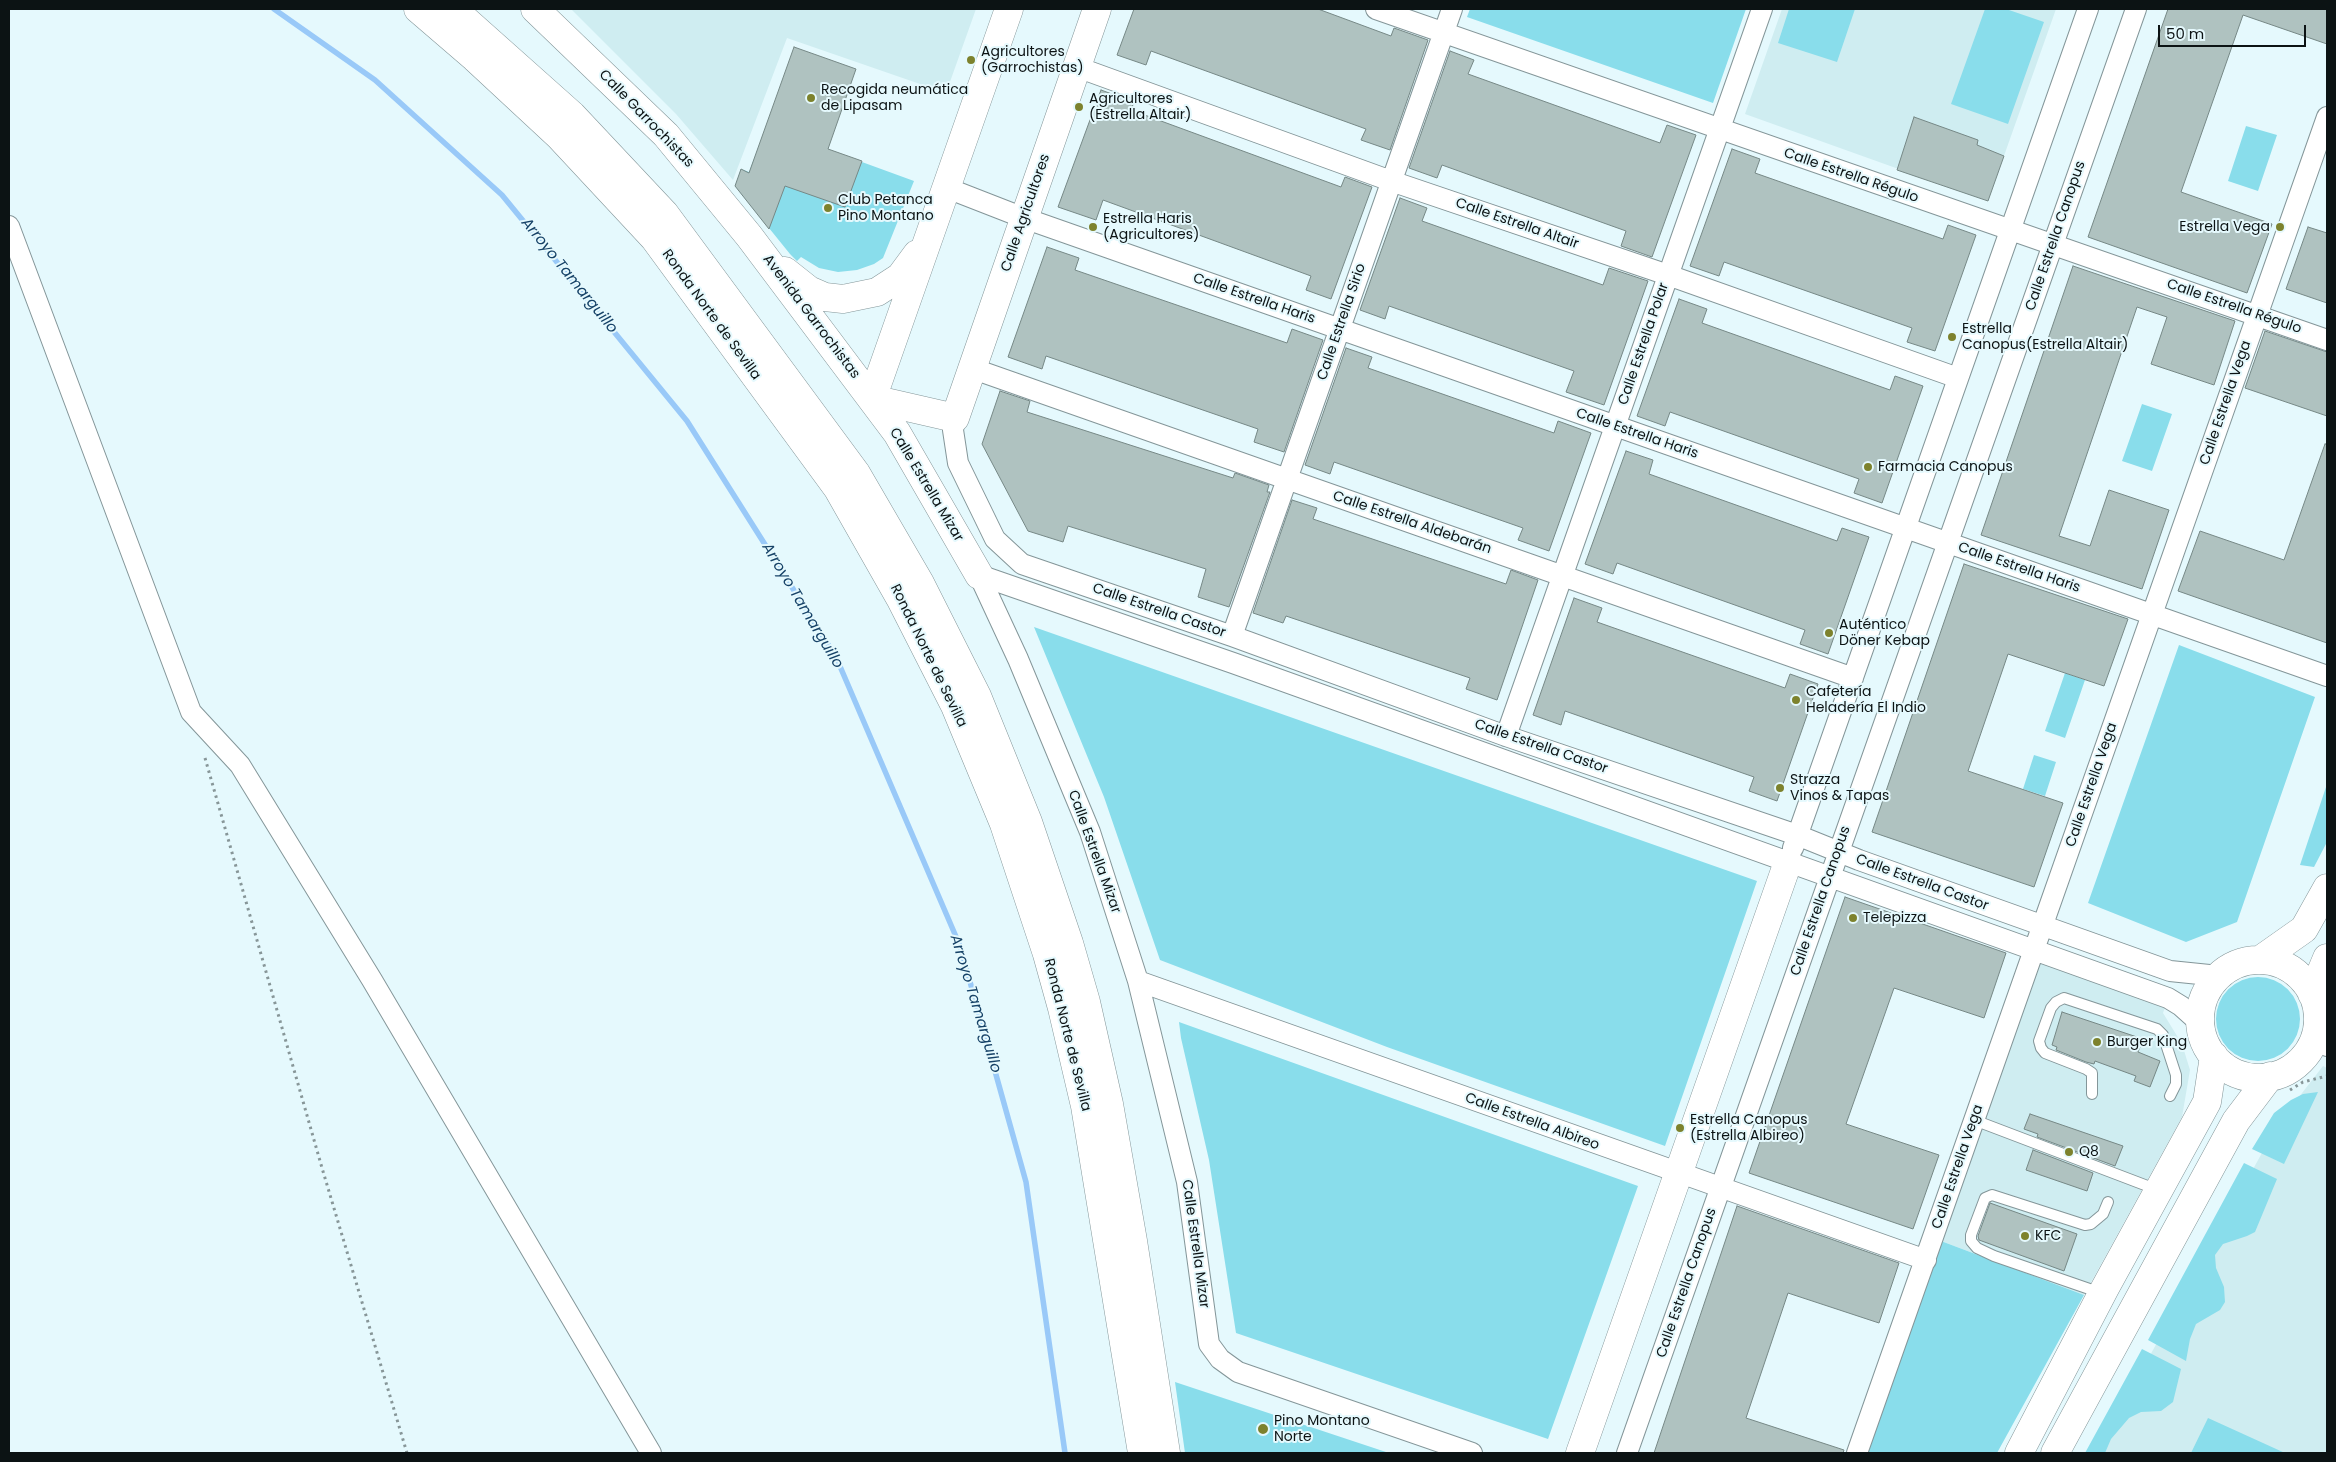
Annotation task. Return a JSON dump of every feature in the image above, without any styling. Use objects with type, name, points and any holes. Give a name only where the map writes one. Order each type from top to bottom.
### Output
[{"type":"main road","name":"Ronda Norte de Sevilla","points":[[418,9],[475,58],[559,136],[654,238],[838,489],[900,598],[950,698],[1004,824],[1047,954],[1062,1008],[1086,1116],[1142,1453]]},
{"type":"main road","name":"Ronda Norte de Sevilla","points":[[453,9],[572,115],[665,214],[856,473],[920,583],[977,696],[1028,822],[1069,943],[1086,1002],[1108,1104],[1133,1242],[1166,1453]]},
{"type":"main road","name":"Calle Garrochistas","points":[[535,9],[666,136],[750,236]]},
{"type":"main road","points":[[955,418],[872,399],[1009,9]]},
{"type":"main road","name":"Calle Agricultores","points":[[955,418],[1097,9]]},
{"type":"main road","points":[[750,236],[782,268],[809,290],[825,297],[843,299],[877,292],[900,277],[927,241]]},
{"type":"main road","name":"Avenida Garrochistas","points":[[750,236],[872,399]]},
{"type":"main road","name":"Calle Estrella Mizar","points":[[872,399],[897,433],[980,575]]},
{"type":"main road","points":[[1580,1453],[1788,862]]},
{"type":"main road","points":[[2260,960],[2304,929],[2327,888]]},
{"type":"main road","points":[[2312,994],[2327,958]]},
{"type":"main road","points":[[2260,960],[2291,970],[2307,985],[2312,994],[2318,1017],[2320,1043],[2304,1055],[2292,1068],[2270,1076],[2249,1077],[2225,1067],[2214,1056],[2204,1041],[2200,1023],[2200,1012],[2206,992],[2219,976],[2238,964],[2260,960]]},
{"type":"main road","points":[[2019,1453],[2102,1293],[2160,1191],[2207,1102],[2214,1056]]},
{"type":"main road","points":[[2054,1453],[2236,1121],[2270,1076]]},
{"type":"street","name":"Calle Estrella Régulo","points":[[1376,9],[1719,130],[2327,340]]},
{"type":"street","name":"Calle Estrella Sirio","points":[[1232,636],[1452,9]]},
{"type":"street","name":"Calle Estrella Polar","points":[[1506,736],[1762,9]]},
{"type":"street","points":[[1788,862],[2088,9]]},
{"type":"street","name":"Calle Estrella Canopus","points":[[1626,1453],[2136,9]]},
{"type":"street","name":"Calle Estrella Altair","points":[[1077,67],[1392,181],[1668,275],[1958,378]]},
{"type":"street","name":"Calle Estrella Vega","points":[[1857,1453],[2327,117]]},
{"type":"street","name":"Calle Estrella Haris","points":[[947,188],[1024,218],[2327,676]]},
{"type":"street","points":[[9,226],[191,712],[240,765],[372,980],[651,1453]]},
{"type":"street","name":"Calle Estrella Aldebarán","points":[[971,368],[1852,678]]},
{"type":"street","name":"Calle Estrella Castor","points":[[955,418],[953,430],[958,463],[995,539],[1022,564],[1232,636],[1506,736],[1797,835],[1838,852],[2176,973],[2219,976]]},
{"type":"street","name":"Calle Estrella Castor","points":[[980,575],[2168,998],[2182,1006],[2200,1023]]},
{"type":"street","name":"Calle Estrella Mizar","points":[[980,575],[1018,658],[1090,832],[1138,981],[1187,1182],[1210,1344],[1220,1358],[1238,1372],[1472,1453]]},
{"type":"street","name":"Calle Estrella Albireo","points":[[1138,981],[1720,1189],[1926,1260]]},
{"type":"lane","points":[[2092,1094],[2092,1073],[2045,1054],[2041,1048],[2039,1041],[2051,1008],[2056,1002],[2064,998],[2157,1029],[2163,1035],[2176,1075],[2176,1084],[2170,1096]]},
{"type":"lane","points":[[1974,1120],[2160,1191]]},
{"type":"lane","points":[[2102,1293],[1994,1256],[1977,1248],[1971,1241],[1971,1236],[1985,1198],[1992,1194],[2085,1225],[2097,1220],[2103,1214],[2108,1202]]},
{"type":"path","points":[[204,754],[328,1187],[407,1453]]},
{"type":"shaded area","points":[[571,9],[976,9],[946,93],[787,38],[733,180],[676,114]]},
{"type":"shaded area","points":[[1470,9],[1746,9],[1713,103],[1467,17]]},
{"type":"shaded area","points":[[1782,9],[2056,9],[1988,201],[1745,114]]},
{"type":"shaded area","points":[[1789,9],[1855,9],[1837,62],[1778,43]]},
{"type":"shaded area","points":[[1985,9],[2006,9],[2044,22],[2008,124],[1951,104]]},
{"type":"shaded area","points":[[2246,126],[2277,135],[2258,191],[2228,181]]},
{"type":"shaded area","name":"Club Petanca Pino Montano","points":[[766,127],[914,181],[883,258],[874,264],[857,270],[838,272],[819,268],[801,257],[797,261],[790,254],[735,186],[741,169],[749,172]]},
{"type":"shaded area","points":[[2142,404],[2172,414],[2152,471],[2122,461]]},
{"type":"shaded area","points":[[1034,627],[1757,881],[1665,1146],[1387,1047],[1160,960],[1104,797]]},
{"type":"shaded area","points":[[2179,645],[2315,697],[2237,922],[2186,942],[2088,903]]},
{"type":"shaded area","points":[[2065,673],[2085,680],[2065,738],[2045,731]]},
{"type":"shaded area","points":[[2034,755],[2056,762],[2045,796],[2023,789]]},
{"type":"shaded area","points":[[2327,784],[2327,842],[2314,867],[2300,865]]},
{"type":"shaded area","points":[[2033,951],[2168,998],[2163,1013],[2182,1044],[2190,1070],[2182,1117],[2084,1295],[1933,1238]]},
{"type":"shaded area","points":[[2258,977],[2274,980],[2288,989],[2297,1003],[2300,1019],[2297,1035],[2288,1049],[2274,1058],[2258,1061],[2242,1058],[2228,1049],[2219,1035],[2216,1019],[2219,1003],[2228,989],[2242,980]]},
{"type":"shaded area","points":[[1179,1022],[1638,1186],[1548,1439],[1236,1333],[1209,1160]]},
{"type":"shaded area","points":[[2323,1066],[2327,1068],[2327,1453],[2096,1453],[2278,1124]]},
{"type":"shaded area","points":[[2318,1092],[2284,1164],[2252,1149],[2274,1113],[2291,1100],[2303,1094]]},
{"type":"shaded area","points":[[2244,1163],[2277,1179],[2255,1232],[2223,1244],[2215,1255],[2216,1268],[2224,1287],[2225,1302],[2220,1310],[2196,1324],[2190,1339],[2186,1361],[2148,1340]]},
{"type":"shaded area","points":[[1933,1238],[2084,1295],[1997,1453],[1857,1453]]},
{"type":"shaded area","points":[[2142,1349],[2181,1369],[2173,1402],[2161,1411],[2141,1412],[2129,1418],[2111,1439],[2105,1453],[2085,1453]]},
{"type":"shaded area","points":[[1175,1382],[1389,1453],[1185,1453]]},
{"type":"shaded area","points":[[2208,1418],[2285,1453],[2191,1453]]},
{"type":"building","points":[[1134,9],[1318,9],[1391,36],[1394,28],[1428,40],[1390,150],[1361,140],[1366,129],[1151,51],[1146,65],[1117,55]]},
{"type":"building","points":[[2168,9],[2327,9],[2327,44],[2243,15],[2181,192],[2272,224],[2247,293],[2088,237]]},
{"type":"building","points":[[794,47],[856,69],[828,149],[862,161],[845,207],[785,186],[769,229],[735,186],[741,169],[749,173]]},
{"type":"building","points":[[1450,51],[1474,60],[1468,74],[1660,143],[1667,125],[1696,135],[1652,257],[1621,246],[1626,231],[1442,165],[1437,178],[1409,168]]},
{"type":"building","points":[[1101,90],[1134,102],[1131,110],[1341,187],[1345,177],[1372,187],[1331,299],[1306,290],[1311,276],[1103,200],[1096,220],[1058,207]]},
{"type":"building","points":[[1914,117],[1978,140],[1977,145],[2004,156],[1988,201],[1897,170]]},
{"type":"building","points":[[1732,149],[1760,159],[1755,173],[1943,239],[1948,225],[1976,235],[1935,351],[1907,342],[1912,328],[1724,262],[1719,276],[1690,266]]},
{"type":"building","points":[[1400,198],[1427,208],[1422,221],[1603,285],[1609,268],[1648,281],[1604,405],[1566,392],[1574,371],[1389,306],[1385,319],[1360,310]]},
{"type":"building","points":[[2308,227],[2327,233],[2327,303],[2286,289]]},
{"type":"building","points":[[1047,247],[1079,258],[1075,270],[1287,343],[1292,329],[1323,340],[1284,452],[1254,442],[1258,429],[1046,356],[1042,369],[1008,357]]},
{"type":"building","points":[[2073,266],[2235,321],[2214,385],[2151,364],[2167,317],[2137,307],[2059,536],[2090,546],[2109,490],[2169,510],[2142,589],[1981,535]]},
{"type":"building","points":[[1679,299],[1707,309],[1702,323],[1890,390],[1895,376],[1923,386],[1882,503],[1854,493],[1859,479],[1670,412],[1665,426],[1637,416]]},
{"type":"building","points":[[2265,331],[2327,352],[2327,416],[2245,388]]},
{"type":"building","points":[[1346,348],[1372,357],[1368,368],[1554,433],[1558,421],[1591,433],[1549,551],[1518,540],[1523,528],[1334,462],[1330,474],[1305,465]]},
{"type":"building","points":[[1000,391],[1030,401],[1027,412],[1233,478],[1235,473],[1269,485],[1267,492],[1270,492],[1229,607],[1198,597],[1206,569],[1068,526],[1063,542],[1028,531],[982,444]]},
{"type":"building","points":[[2325,444],[2327,444],[2327,643],[2178,591],[2200,531],[2284,560]]},
{"type":"building","points":[[1626,451],[1653,460],[1649,474],[1837,541],[1842,528],[1869,537],[1828,654],[1800,644],[1805,630],[1617,563],[1613,574],[1585,564]]},
{"type":"building","points":[[1292,500],[1317,508],[1313,519],[1506,584],[1511,570],[1538,580],[1497,700],[1466,689],[1470,678],[1286,616],[1283,623],[1253,613]]},
{"type":"building","points":[[1964,564],[2128,619],[2104,686],[2008,654],[1968,771],[2063,803],[2034,887],[1872,832]]},
{"type":"building","points":[[1574,598],[1602,608],[1597,622],[1785,688],[1790,674],[1818,684],[1777,801],[1749,791],[1754,777],[1565,711],[1561,725],[1533,715]]},
{"type":"building","points":[[1845,897],[2006,953],[1984,1018],[1894,988],[1846,1124],[1939,1155],[1913,1229],[1749,1173]]},
{"type":"building","name":"Burger King","points":[[2062,1012],[2143,1039],[2138,1052],[2160,1061],[2150,1087],[2134,1081],[2136,1076],[2095,1061],[2094,1064],[2086,1062],[2056,1050],[2057,1047],[2052,1045]]},
{"type":"building","points":[[2030,1114],[2123,1146],[2115,1166],[2037,1137],[2038,1134],[2024,1129]]},
{"type":"building","points":[[2033,1150],[2093,1173],[2087,1191],[2026,1170]]},
{"type":"building","name":"KFC","points":[[1990,1203],[2077,1234],[2064,1271],[1979,1240],[1978,1236]]},
{"type":"building","points":[[1737,1206],[1899,1263],[1879,1323],[1788,1293],[1746,1418],[1844,1450],[1843,1453],[1654,1453]]},
{"type":"waterway","name":"Arroyo Tamarguillo","points":[[274,9],[375,80],[502,195],[687,421],[836,657],[960,946],[1026,1182],[1065,1453]]},
{"type":"place","name":"Agricultores (Garrochistas)","points":[[971,60]]},
{"type":"place","name":"Recogida neumática de Lipasam","points":[[811,98]]},
{"type":"place","name":"Agricultores (Estrella Altair)","points":[[1079,107]]},
{"type":"place","name":"Club Petanca Pino Montano","points":[[828,208]]},
{"type":"place","name":"Estrella Haris (Agricultores)","points":[[1093,227]]},
{"type":"place","name":"Estrella Vega","points":[[2280,227]]},
{"type":"place","name":"Estrella Canopus(Estrella Altair)","points":[[1952,337]]},
{"type":"place","name":"Farmacia Canopus","points":[[1868,467]]},
{"type":"place","name":"Auténtico Döner Kebap","points":[[1829,633]]},
{"type":"place","name":"Cafetería Heladería El Indio","points":[[1796,700]]},
{"type":"place","name":"Strazza Vinos & Tapas","points":[[1780,788]]},
{"type":"place","name":"Telepizza","points":[[1853,918]]},
{"type":"place","name":"Burger King","points":[[2097,1042]]},
{"type":"place","name":"Estrella Canopus (Estrella Albireo)","points":[[1680,1128]]},
{"type":"place","name":"Q8","points":[[2069,1152]]},
{"type":"place","name":"KFC","points":[[2025,1236]]},
{"type":"place","name":"Pino Montano Norte","points":[[1263,1429]]}]
